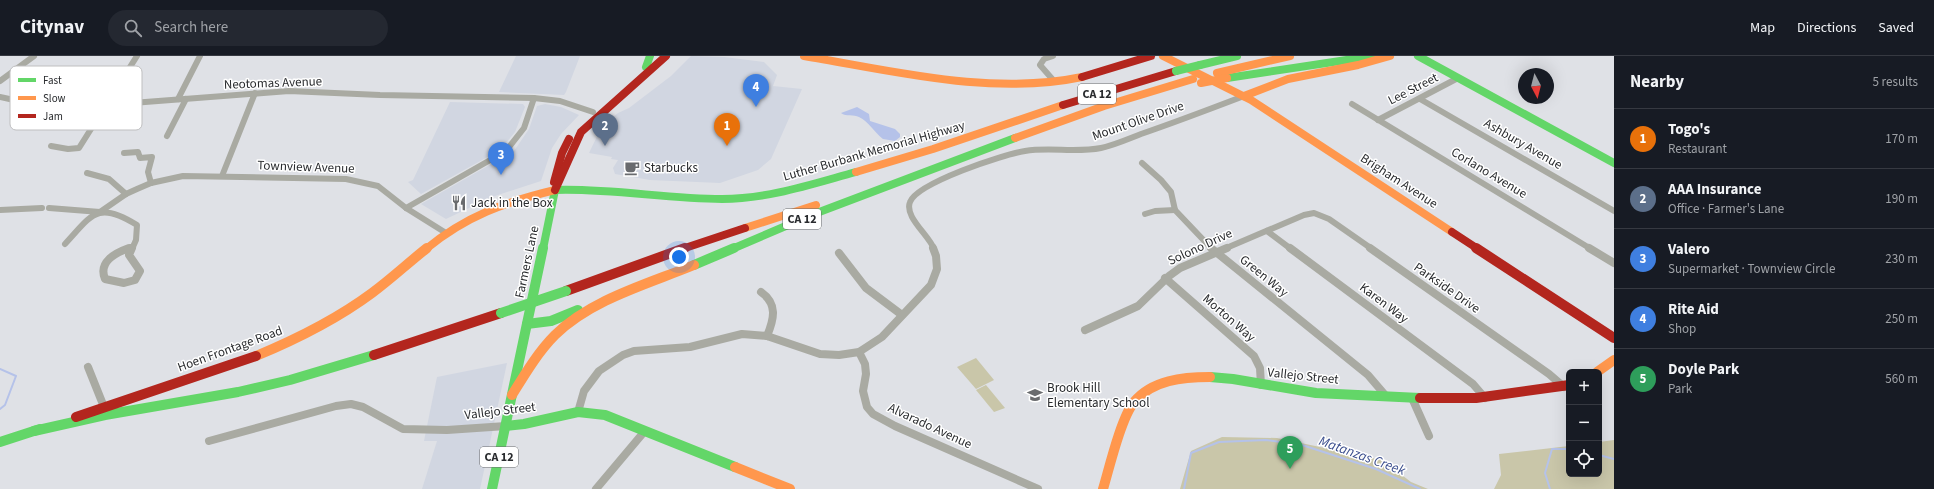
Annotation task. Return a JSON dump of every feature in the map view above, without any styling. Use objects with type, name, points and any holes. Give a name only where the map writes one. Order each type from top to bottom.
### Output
[{"type":"main road","points":[[646,67],[650,56]]},
{"type":"main road","name":"Farmers Lane","points":[[492,489],[555,190],[554,180],[562,153],[576,129],[593,112],[658,56]]},
{"type":"main road","points":[[555,190],[561,180],[573,144],[581,132],[666,56]]},
{"type":"main road","points":[[804,56],[1004,86],[1052,84],[1086,76],[1151,56]]},
{"type":"main road","points":[[1038,85],[1132,56]]},
{"type":"main road","name":"Brigham Avenue","points":[[1163,56],[1244,96],[1614,338]]},
{"type":"main road","points":[[1197,63],[1214,56]]},
{"type":"main road","name":"Luther Burbank Memorial Highway","points":[[555,190],[596,188],[717,199],[765,195],[926,152],[1126,85],[1197,63],[1237,56]]},
{"type":"main road","name":"CA 12","points":[[512,395],[540,352],[556,334],[583,314],[616,298],[802,219],[990,147],[1104,106],[1197,81],[1217,73],[1290,56]]},
{"type":"main road","points":[[1197,81],[1227,78],[1278,69],[1373,56]]},
{"type":"main road","points":[[1244,96],[1288,79],[1358,65],[1390,56]]},
{"type":"main road","points":[[1418,56],[1614,163]]},
{"type":"main road","points":[[34,431],[105,415],[238,392],[343,365],[566,291],[680,250],[990,147]]},
{"type":"main road","name":"Hoen Frontage Road","points":[[0,442],[249,359],[303,335],[370,294],[446,233],[471,218],[495,206],[555,190]]},
{"type":"main road","points":[[526,324],[551,321],[616,298]]},
{"type":"main road","points":[[1601,369],[1614,360]]},
{"type":"main road","name":"Vallejo Street","points":[[1103,489],[1126,415],[1133,403],[1152,388],[1169,380],[1186,376],[1204,375],[1228,377],[1261,385],[1302,391],[1445,400],[1485,398],[1566,386]]},
{"type":"main road","name":"Vallejo Street","points":[[506,426],[578,412],[604,415],[790,489]]},
{"type":"street","points":[[20,66],[34,56]]},
{"type":"street","points":[[131,66],[137,56]]},
{"type":"street","points":[[178,99],[200,56]]},
{"type":"street","points":[[1053,56],[1044,59],[1040,65],[1054,80]]},
{"type":"street","points":[[0,80],[10,73]]},
{"type":"street","name":"Lee Street","points":[[1378,120],[1458,78]]},
{"type":"street","name":"Neotomas Avenue","points":[[142,102],[255,93],[309,91],[380,96],[534,98],[560,101],[593,112]]},
{"type":"street","points":[[222,176],[255,93]]},
{"type":"street","name":"Mount Olive Drive","points":[[578,412],[584,391],[599,371],[623,355],[647,348],[690,347],[742,334],[767,336],[813,353],[839,355],[859,352],[882,337],[931,286],[935,278],[938,263],[932,243],[910,215],[909,205],[914,196],[959,172],[1016,152],[1101,148],[1244,96]]},
{"type":"street","name":"Neotomas Avenue","points":[[0,97],[10,99]]},
{"type":"street","points":[[406,208],[506,151],[524,128],[534,98]]},
{"type":"street","points":[[167,136],[186,99]]},
{"type":"street","name":"Ashbury Avenue","points":[[1420,99],[1614,211]]},
{"type":"street","name":"Corlano Avenue","points":[[1352,104],[1614,264]]},
{"type":"street","points":[[51,146],[68,149],[79,148],[90,130]]},
{"type":"street","points":[[124,153],[138,152],[140,158],[152,157],[148,172],[151,184]]},
{"type":"street","name":"Green Way","points":[[1142,163],[1161,180],[1171,192],[1175,210],[1215,252],[1368,375],[1386,396]]},
{"type":"street","points":[[87,173],[107,177],[115,181],[126,194]]},
{"type":"street","name":"Townview Avenue","points":[[65,244],[91,217],[126,194],[151,184],[183,176],[346,179],[366,182],[378,186],[406,208],[446,233]]},
{"type":"street","points":[[0,210],[42,208]]},
{"type":"street","points":[[49,208],[110,213],[128,219],[137,225],[137,236],[129,255],[140,271],[138,277],[124,283],[105,279],[103,273],[109,259],[123,250],[132,247]]},
{"type":"street","points":[[1145,214],[1155,211],[1175,210]]},
{"type":"street","name":"Solono Drive","points":[[1085,330],[1146,301],[1165,278],[1180,268],[1304,215],[1314,213]]},
{"type":"street","name":"Parkside Drive","points":[[1314,213],[1329,219],[1566,386]]},
{"type":"street","name":"Karen Way","points":[[1267,231],[1473,384],[1485,398]]},
{"type":"street","points":[[839,253],[866,288],[902,315]]},
{"type":"street","name":"Morton Way","points":[[1165,278],[1254,356],[1260,368],[1261,385]]},
{"type":"street","points":[[761,292],[767,295],[771,302],[774,314],[767,336]]},
{"type":"street","name":"Alvarado Avenue","points":[[859,352],[865,364],[866,374],[864,399],[873,414],[895,426],[1038,489]]},
{"type":"street","points":[[88,367],[104,407]]},
{"type":"street","points":[[1412,398],[1429,436]]},
{"type":"street","name":"Vallejo Street","points":[[209,441],[336,406],[351,404],[363,407],[402,429],[447,430],[506,426]]},
{"type":"street","points":[[596,489],[644,432]]},
{"type":"shaded area","points":[[516,56],[580,56],[564,95],[499,92]]},
{"type":"shaded area","points":[[691,56],[724,57],[764,62],[777,75],[773,86],[802,89],[771,159],[758,170],[720,183],[650,180],[615,174],[613,168],[618,160],[611,159],[612,157],[589,153],[602,126],[618,113],[629,108],[671,76]]},
{"type":"shaded area","points":[[450,102],[523,104],[525,107],[515,132],[500,150],[421,194],[408,182],[413,180]]},
{"type":"shaded area","points":[[545,104],[561,107],[579,115],[561,134],[552,148],[541,181],[492,197],[446,219],[421,204],[514,151],[529,129],[537,106]]},
{"type":"shaded area","points":[[976,358],[994,380],[976,389],[957,367]]},
{"type":"shaded area","points":[[507,363],[480,489],[422,489],[437,441],[424,441],[437,377]]},
{"type":"shaded area","points":[[986,385],[1005,408],[994,412],[976,390]]},
{"type":"shaded area","points":[[1222,437],[1277,438],[1382,460],[1411,482],[1428,489],[1180,489],[1191,451]]},
{"type":"shaded area","points":[[1614,440],[1614,489],[1494,489],[1501,475],[1499,454],[1566,446],[1566,477],[1602,477],[1602,442]]},
{"type":"water","points":[[857,107],[869,114],[870,121],[895,129],[900,134],[900,137],[895,141],[883,139],[863,119],[857,116],[845,115],[841,113]]},
{"type":"waterway","name":"Matanzas Creek","points":[[0,369],[16,376],[5,405],[0,409]]},
{"type":"waterway","name":"Matanzas Creek","points":[[1184,489],[1191,453],[1219,442],[1266,440],[1302,445],[1376,469],[1420,489]]},
{"type":"waterway","name":"Matanzas Creek","points":[[1550,489],[1545,473],[1552,449],[1566,449]]},
{"type":"waterway","name":"Matanzas Creek","points":[[1602,456],[1614,459]]},
{"type":"traffic: fast","points":[[646,67],[650,56]]},
{"type":"traffic: fast","points":[[1200,65],[1237,56]]},
{"type":"traffic: fast","points":[[1227,78],[1373,56]]},
{"type":"traffic: fast","points":[[1418,56],[1614,163]]},
{"type":"traffic: fast","points":[[1176,71],[1200,65]]},
{"type":"traffic: fast","points":[[694,265],[814,214],[1015,138]]},
{"type":"traffic: fast","points":[[555,190],[576,189],[618,191],[680,197],[722,199],[739,198],[773,194],[856,172]]},
{"type":"traffic: fast","points":[[492,489],[555,190]]},
{"type":"traffic: fast","points":[[501,313],[566,291]]},
{"type":"traffic: fast","points":[[527,324],[551,321],[578,310]]},
{"type":"traffic: fast","points":[[34,431],[105,415],[238,392],[290,380],[374,355]]},
{"type":"traffic: fast","points":[[1210,377],[1244,380],[1316,393],[1420,398]]},
{"type":"traffic: fast","points":[[506,426],[524,424],[578,412],[605,415],[735,467]]},
{"type":"traffic: fast","points":[[0,442],[40,429]]},
{"type":"traffic: slow","points":[[804,56],[978,83],[1019,85],[1039,84],[1060,82],[1082,77]]},
{"type":"traffic: slow","points":[[1163,56],[1251,100],[1452,232]]},
{"type":"traffic: slow","points":[[1217,73],[1290,56]]},
{"type":"traffic: slow","points":[[1244,96],[1288,79],[1358,65],[1390,56]]},
{"type":"traffic: slow","points":[[1201,83],[1227,78]]},
{"type":"traffic: slow","points":[[1015,138],[1104,106],[1193,79]]},
{"type":"traffic: slow","points":[[856,172],[933,149],[1063,105]]},
{"type":"traffic: slow","points":[[256,356],[310,331],[361,301],[383,285],[435,241],[458,225],[498,206],[555,190]]},
{"type":"traffic: slow","points":[[745,228],[816,205]]},
{"type":"traffic: slow","points":[[512,395],[543,349],[555,335],[568,324],[584,313],[621,295],[694,265]]},
{"type":"traffic: slow","points":[[1601,369],[1614,360]]},
{"type":"traffic: slow","points":[[1103,489],[1120,434],[1134,402],[1151,389],[1169,381],[1189,377],[1210,377]]},
{"type":"traffic: slow","points":[[735,467],[790,489]]},
{"type":"traffic: jam","points":[[555,190],[573,146],[581,132],[666,56]]},
{"type":"traffic: jam","points":[[1082,77],[1151,56]]},
{"type":"traffic: jam","points":[[1063,105],[1176,71]]},
{"type":"traffic: jam","points":[[554,182],[562,153],[569,139]]},
{"type":"traffic: jam","points":[[566,291],[673,252],[745,228]]},
{"type":"traffic: jam","points":[[1452,232],[1614,338]]},
{"type":"traffic: jam","points":[[374,355],[501,313]]},
{"type":"traffic: jam","points":[[76,417],[256,356]]},
{"type":"traffic: jam","points":[[1420,398],[1476,398],[1566,385]]},
{"type":"place","name":"Rite Aid","points":[[756,107]]},
{"type":"place","name":"AAA Insurance","points":[[605,146]]},
{"type":"place","name":"Togo's","points":[[727,146]]},
{"type":"place","name":"Starbucks","points":[[632,168]]},
{"type":"place","name":"Valero","points":[[501,175]]},
{"type":"place","name":"Jack in the Box","points":[[459,203]]},
{"type":"place","name":"Brook Hill Elementary School","points":[[1035,395]]},
{"type":"place","name":"Doyle Park","points":[[1290,469]]}]
